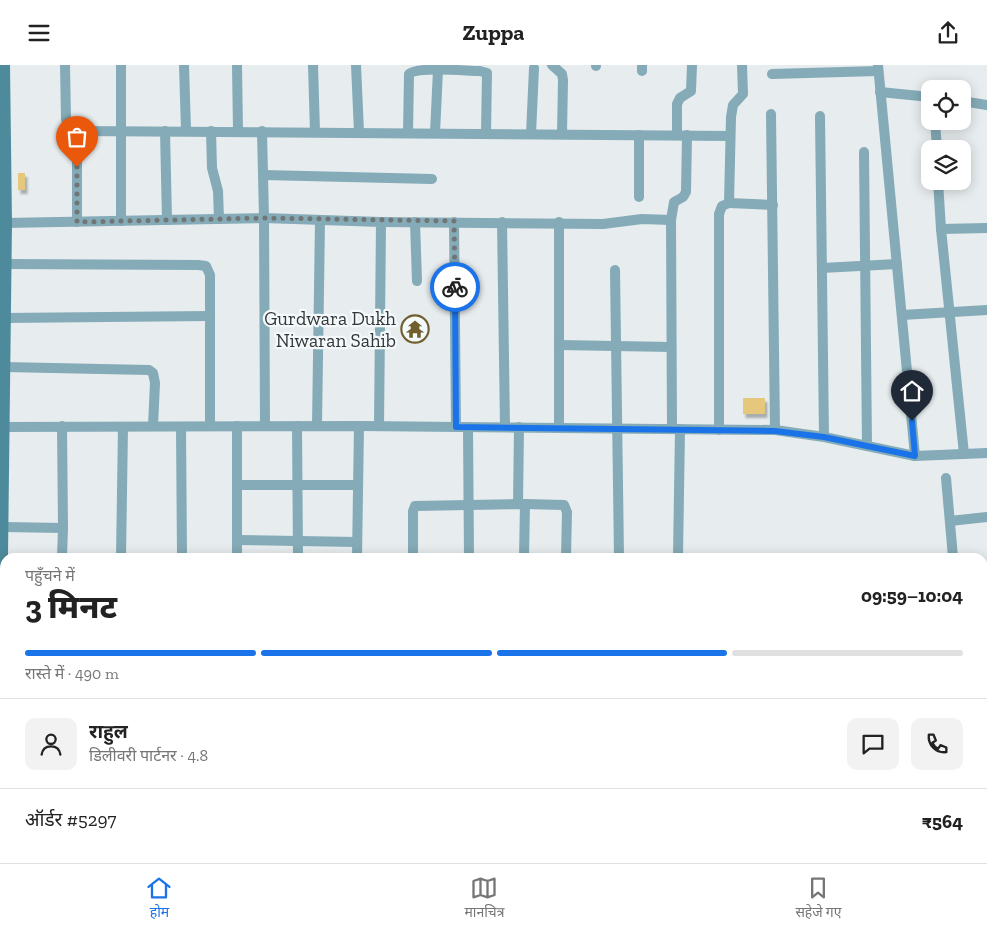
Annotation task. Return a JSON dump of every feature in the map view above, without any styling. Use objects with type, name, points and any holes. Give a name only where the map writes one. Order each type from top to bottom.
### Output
[{"type":"street","points":[[3,553],[2,427],[6,264],[4,65]]},
{"type":"street","points":[[65,65],[66,119],[69,127],[77,131],[730,136]]},
{"type":"street","points":[[121,65],[121,221]]},
{"type":"street","points":[[184,65],[186,131]]},
{"type":"street","points":[[237,65],[238,131]]},
{"type":"street","points":[[313,65],[314,132]]},
{"type":"street","points":[[356,65],[359,132]]},
{"type":"street","points":[[552,65],[562,74],[564,80],[562,134]]},
{"type":"street","points":[[678,553],[676,429],[671,347],[671,220],[674,202],[683,197],[686,192],[682,135],[677,104],[680,98],[691,91],[692,65]]},
{"type":"street","points":[[729,203],[732,107],[743,94],[742,65]]},
{"type":"street","points":[[531,133],[534,68]]},
{"type":"street","points":[[772,73],[878,68],[915,456]]},
{"type":"street","points":[[408,133],[409,74],[415,71],[438,70],[480,71],[487,73],[486,133]]},
{"type":"street","points":[[435,133],[438,70]]},
{"type":"street","points":[[880,93],[921,96]]},
{"type":"street","points":[[971,102],[987,105]]},
{"type":"street","points":[[771,114],[775,431]]},
{"type":"street","points":[[820,116],[824,437]]},
{"type":"street","points":[[77,131],[77,222]]},
{"type":"street","points":[[165,131],[167,220]]},
{"type":"street","points":[[211,131],[211,161],[218,191],[219,219]]},
{"type":"street","points":[[262,131],[265,426]]},
{"type":"street","points":[[640,135],[640,197]]},
{"type":"street","points":[[864,152],[867,446]]},
{"type":"street","points":[[263,175],[432,179]]},
{"type":"street","points":[[939,190],[964,454]]},
{"type":"street","points":[[719,430],[720,214],[722,207],[729,203],[773,205]]},
{"type":"street","points":[[6,223],[264,218],[381,221],[559,221],[603,224],[642,219],[671,220]]},
{"type":"street","points":[[317,426],[320,220]]},
{"type":"street","points":[[379,426],[381,221]]},
{"type":"street","points":[[414,221],[417,281]]},
{"type":"street","points":[[454,221],[456,427]]},
{"type":"street","points":[[502,221],[505,427]]},
{"type":"street","points":[[559,221],[559,428]]},
{"type":"street","points":[[941,229],[987,228]]},
{"type":"street","points":[[6,264],[204,265],[210,275],[210,426]]},
{"type":"street","points":[[822,268],[897,264]]},
{"type":"street","points":[[615,270],[619,553]]},
{"type":"street","points":[[902,315],[987,310]]},
{"type":"street","points":[[4,318],[209,316]]},
{"type":"street","points":[[559,345],[671,347]]},
{"type":"street","points":[[4,367],[149,370],[153,373],[155,380],[153,426]]},
{"type":"street","points":[[62,426],[62,553]]},
{"type":"street","points":[[236,553],[237,426]]},
{"type":"street","points":[[297,426],[298,553]]},
{"type":"street","points":[[357,553],[358,426]]},
{"type":"street","points":[[2,427],[379,426],[775,431],[824,437],[915,456],[987,453]]},
{"type":"street","points":[[121,553],[122,427]]},
{"type":"street","points":[[181,427],[182,553]]},
{"type":"street","points":[[468,427],[469,553]]},
{"type":"street","points":[[519,427],[524,553]]},
{"type":"street","points":[[946,478],[954,553]]},
{"type":"street","points":[[237,485],[358,485]]},
{"type":"street","points":[[413,553],[413,511],[415,506],[469,504],[564,505],[567,512],[566,553]]},
{"type":"street","points":[[950,521],[987,517]]},
{"type":"street","points":[[3,527],[62,528]]},
{"type":"street","points":[[237,540],[357,542]]},
{"type":"street","points":[[0,711],[0,721]]},
{"type":"building","points":[[18,173],[25,173],[25,190],[18,190]]},
{"type":"building","points":[[743,398],[765,398],[765,414],[743,414]]},
{"type":"way so far","points":[[77,167],[77,222],[264,218],[454,221],[455,287]]},
{"type":"place","name":"Gurdwara Dukh Niwaran Sahib","points":[[415,329]]},
{"type":"route","points":[[455,287],[456,427],[775,431],[824,437],[915,456],[912,421]]}]
